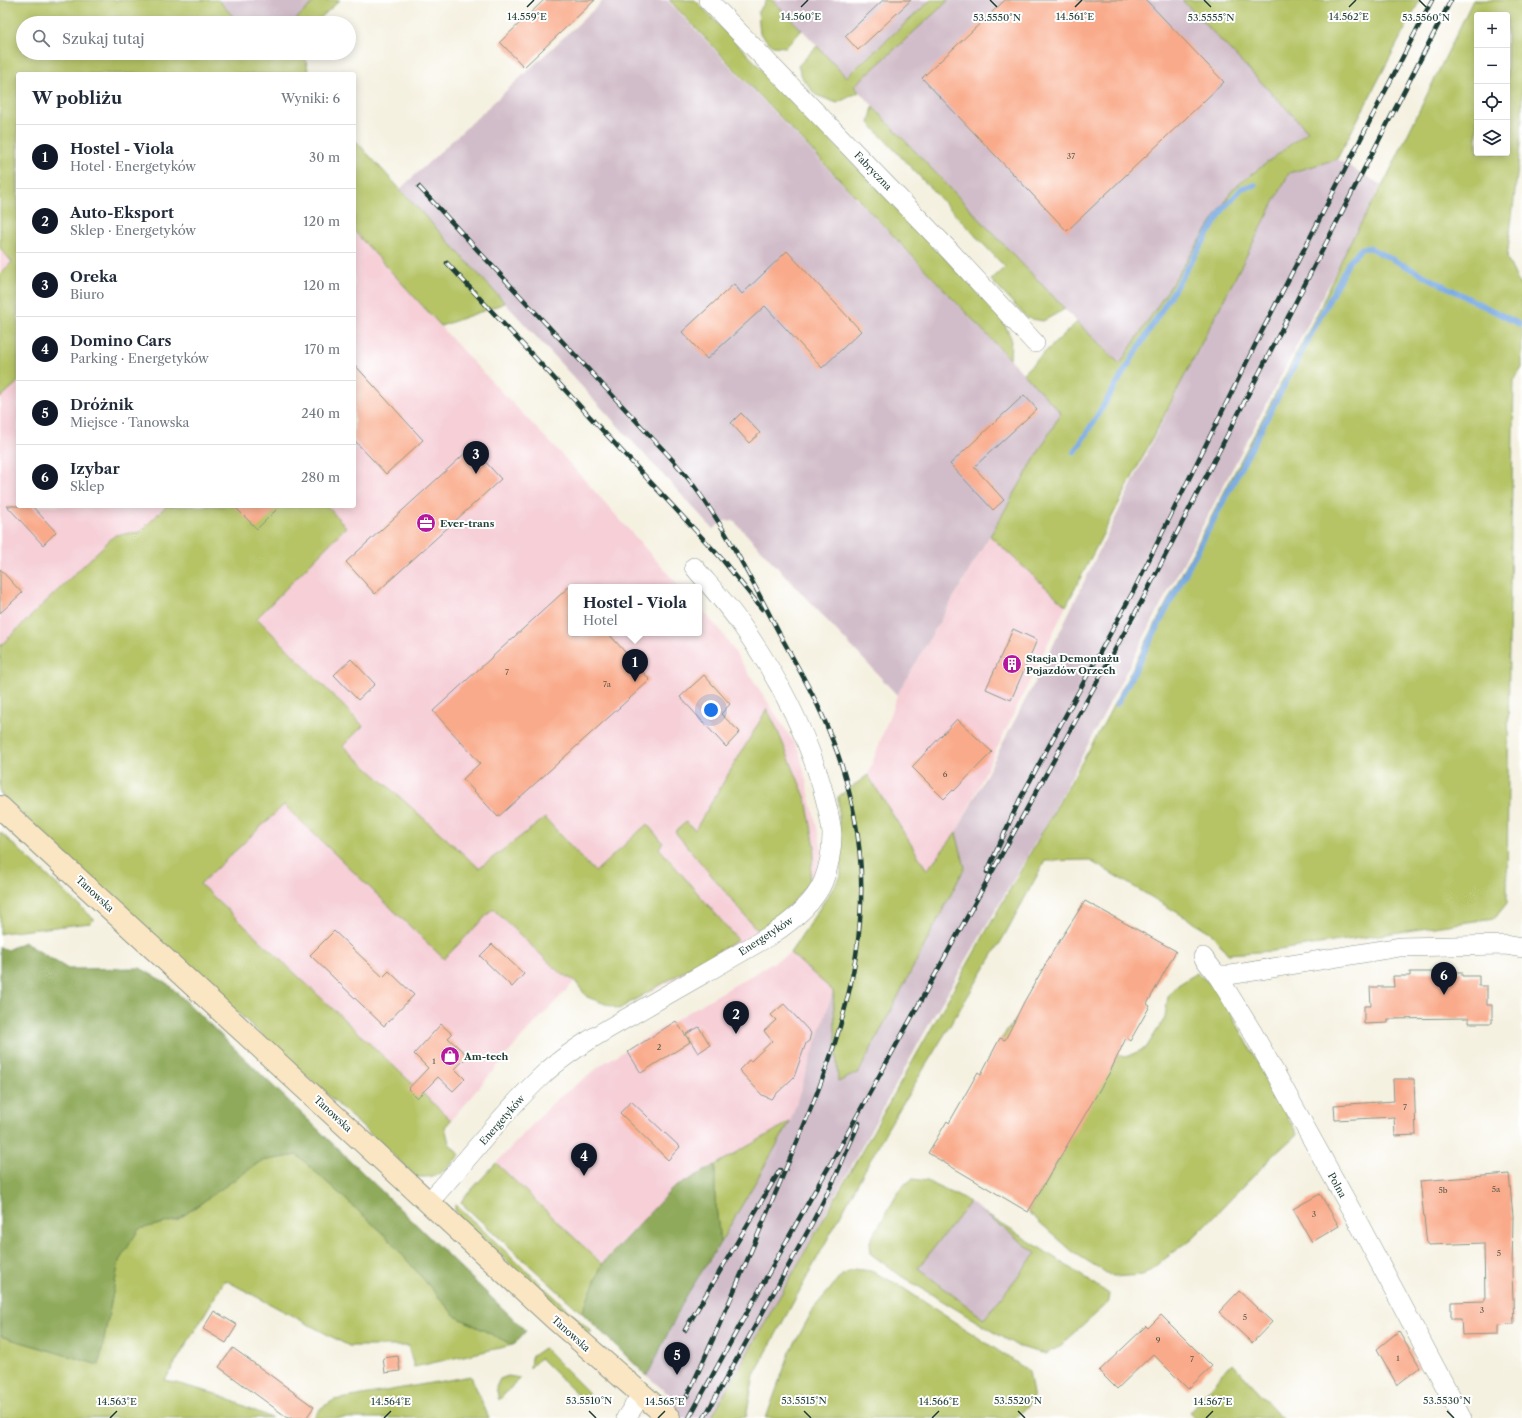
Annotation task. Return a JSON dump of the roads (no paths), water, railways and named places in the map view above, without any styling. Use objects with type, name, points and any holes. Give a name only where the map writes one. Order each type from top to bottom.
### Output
[{"type":"main road","name":"Tanowska","points":[[0,807],[555,1320],[669,1418]]},
{"type":"street","name":"Fabryczna","points":[[708,0],[1035,343]]},
{"type":"street","name":"Energetyków","points":[[428,1203],[456,1173],[509,1109],[546,1072],[602,1032],[782,928],[801,912],[813,899],[822,883],[830,857],[832,833],[829,812],[815,764],[798,724],[758,650],[739,622],[694,567]]},
{"type":"street","points":[[1217,975],[1237,974],[1400,947],[1505,945],[1522,948]]},
{"type":"street","name":"Polna","points":[[1203,957],[1217,975],[1253,1033],[1359,1224],[1462,1418]]},
{"type":"street","points":[[626,1418],[642,1395]]},
{"type":"waterway","points":[[1075,452],[1224,208],[1242,188],[1255,185]]},
{"type":"waterway","points":[[1117,704],[1350,260],[1362,248],[1370,248],[1519,324]]},
{"type":"railway","points":[[987,872],[1020,799],[1134,590],[1260,335],[1432,0]]},
{"type":"railway","points":[[689,1418],[1144,597],[1451,0]]},
{"type":"railway","points":[[419,187],[668,455],[706,503],[739,556],[814,697],[839,757],[854,814],[859,847],[861,881],[860,914],[857,948],[851,981],[834,1046],[805,1123],[710,1347],[687,1396]]},
{"type":"railway","points":[[447,263],[721,558],[762,609]]},
{"type":"railway","points":[[704,1418],[809,1229],[834,1180],[859,1123]]},
{"type":"railway","points":[[685,1330],[780,1170]]},
{"type":"place","name":"Oreka","points":[[476,474]]},
{"type":"place","name":"Ever-trans","points":[[426,523]]},
{"type":"place","name":"Stacja Demontażu Pojazdów Orzech","points":[[1012,664]]},
{"type":"place","name":"Hostel - Viola","points":[[635,682]]},
{"type":"place","name":"Izybar","points":[[1444,995]]},
{"type":"place","name":"Auto-Eksport","points":[[736,1034]]},
{"type":"place","name":"Am-tech","points":[[450,1056]]},
{"type":"place","name":"Domino Cars","points":[[584,1176]]},
{"type":"place","name":"Dróżnik","points":[[677,1375]]}]
